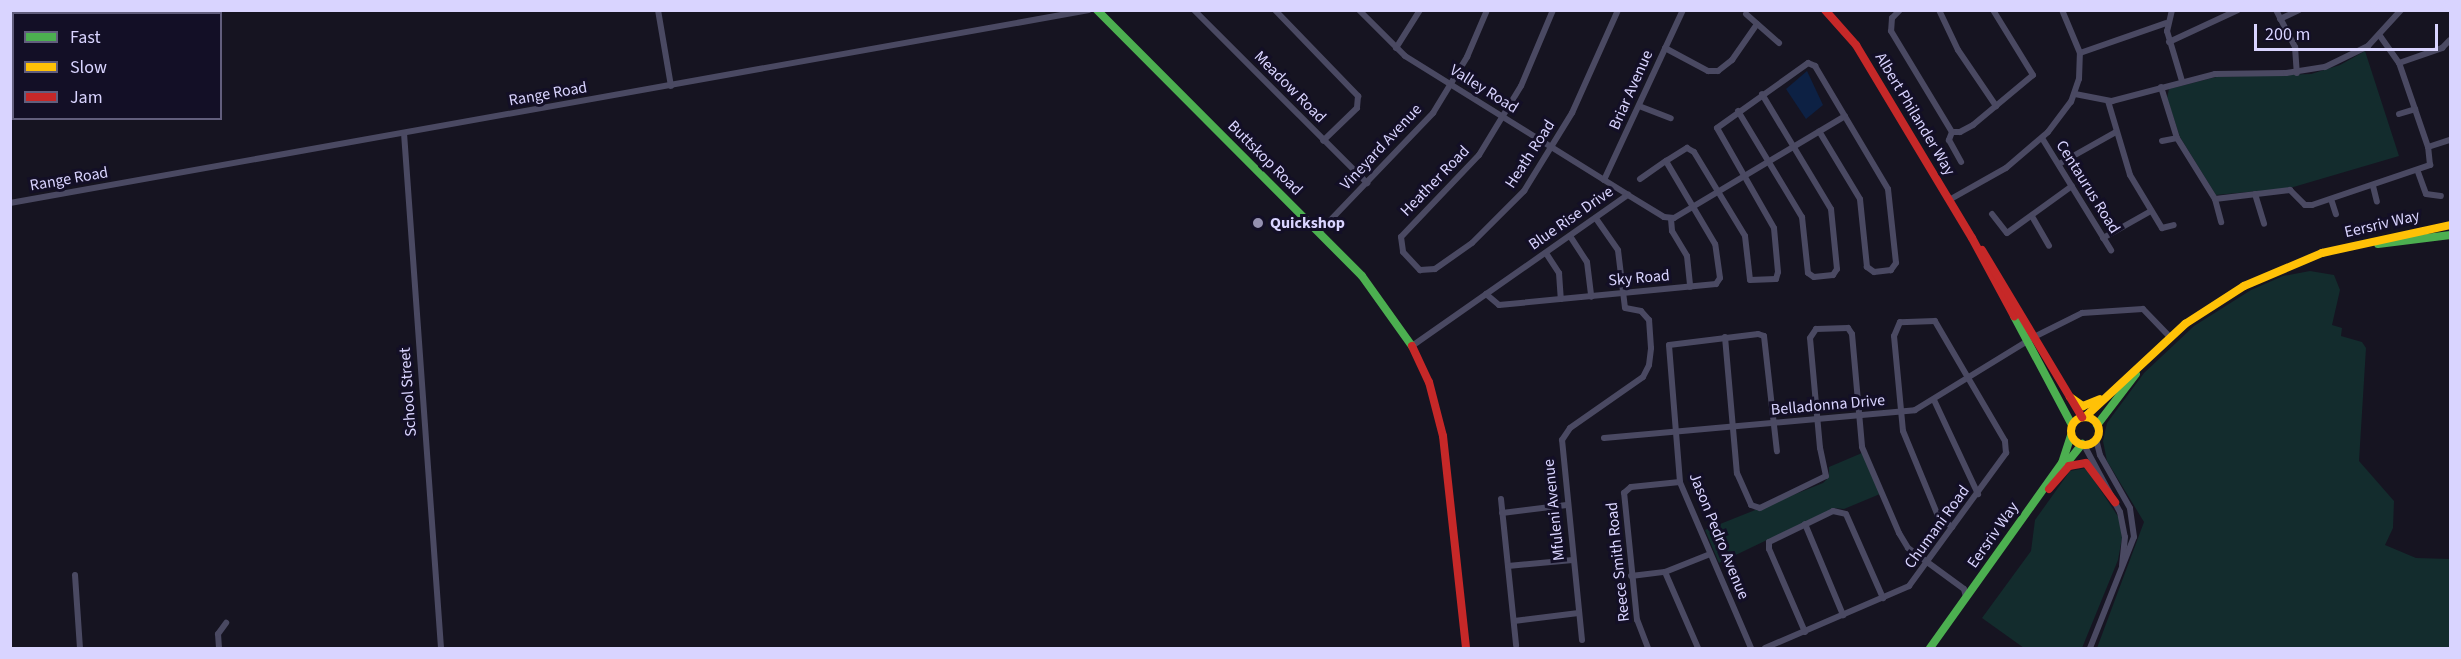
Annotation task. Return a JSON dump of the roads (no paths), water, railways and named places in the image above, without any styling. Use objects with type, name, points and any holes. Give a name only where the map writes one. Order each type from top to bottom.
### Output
[{"type":"main road","name":"Buttskop Road","points":[[1097,10],[1377,292],[1412,346],[1429,382],[1443,436],[1466,648]]},
{"type":"main road","name":"Albert Philander Way","points":[[1825,10],[1856,45],[1972,238],[2030,339],[2072,425]]},
{"type":"main road","name":"Eersriv Way","points":[[2084,417],[2170,337],[2236,290],[2288,267],[2378,239],[2451,225]]},
{"type":"main road","name":"Eersriv Way","points":[[2288,267],[2392,241],[2451,235]]},
{"type":"main road","name":"Albert Philander Way","points":[[2030,339],[2084,417]]},
{"type":"main road","name":"Eersriv Way","points":[[2097,425],[2142,363]]},
{"type":"main road","points":[[2058,379],[2077,404],[2087,405],[2133,370]]},
{"type":"main road","points":[[2084,417],[2097,425],[2096,439],[2083,445],[2071,435],[2072,425],[2084,417]]},
{"type":"main road","name":"Eersriv Way","points":[[1930,648],[1965,593],[1976,586],[2062,463],[2071,435]]},
{"type":"main road","name":"Eersriv Way","points":[[1936,648],[2083,445]]},
{"type":"main road","points":[[2049,489],[2069,466],[2086,463],[2115,502]]},
{"type":"street","points":[[658,10],[671,86]]},
{"type":"street","name":"Range Road","points":[[10,203],[1089,10]]},
{"type":"street","name":"Meadow Road","points":[[1194,10],[1367,183]]},
{"type":"street","points":[[1275,10],[1358,96],[1357,108],[1323,141]]},
{"type":"street","name":"Valley Road","points":[[1359,10],[1396,48],[1451,85],[1628,195]]},
{"type":"street","points":[[1396,48],[1420,10]]},
{"type":"street","name":"Vineyard Avenue","points":[[1319,232],[1424,124],[1451,85],[1487,10]]},
{"type":"street","name":"Heather Road","points":[[1399,241],[1479,155],[1521,86],[1552,10]]},
{"type":"street","name":"Heath Road","points":[[1399,241],[1402,252],[1420,270],[1435,269],[1497,221],[1524,191],[1552,147],[1618,10]]},
{"type":"street","name":"Briar Avenue","points":[[1604,180],[1683,10]]},
{"type":"street","points":[[1900,10],[1892,18],[1891,31],[1952,132]]},
{"type":"street","points":[[1939,10],[1958,50],[1996,106]]},
{"type":"street","points":[[1952,132],[1960,132],[2033,75],[1993,10]]},
{"type":"street","points":[[1949,200],[2006,168],[2042,138],[2075,94],[2080,53],[2062,10]]},
{"type":"street","points":[[2172,10],[2166,23],[2169,42],[2182,81]]},
{"type":"street","points":[[2169,42],[2224,13],[2238,10]]},
{"type":"street","points":[[2276,10],[2295,47],[2297,72]]},
{"type":"street","points":[[2280,19],[2299,10]]},
{"type":"street","points":[[2075,94],[2108,101],[2219,73],[2297,72],[2337,63],[2380,36],[2401,10]]},
{"type":"street","points":[[1746,14],[1779,43]]},
{"type":"street","points":[[2080,53],[2166,23]]},
{"type":"street","points":[[1665,48],[1708,71],[1718,71],[1732,60],[1757,24]]},
{"type":"street","points":[[2215,200],[2292,190],[2309,206],[2418,172],[2430,165],[2427,147],[2399,63],[2380,36]]},
{"type":"street","points":[[2399,63],[2449,44]]},
{"type":"street","points":[[1640,179],[1684,148],[1691,148],[1745,237],[1749,278],[1754,282],[1774,280],[1778,274],[1774,228],[1716,130],[1738,111],[1810,63],[1845,116],[1889,192],[1896,263],[1891,270],[1874,272],[1867,267],[1860,199],[1819,131]]},
{"type":"street","points":[[2161,87],[2177,138],[2215,200],[2221,222]]},
{"type":"street","points":[[1738,111],[1802,217],[1808,273],[1814,277],[1833,275],[1837,269],[1832,212],[1762,94]]},
{"type":"street","points":[[2108,101],[2126,167],[2163,229],[2174,225]]},
{"type":"street","points":[[1639,106],[1671,118]]},
{"type":"street","points":[[2399,114],[2415,109]]},
{"type":"street","points":[[1690,287],[1687,256],[1672,231],[1671,219],[1845,116]]},
{"type":"street","points":[[1952,132],[1949,140],[1960,162]]},
{"type":"street","points":[[2059,164],[2116,132]]},
{"type":"street","name":"School Street","points":[[404,133],[441,648]]},
{"type":"street","name":"Centaurus Road","points":[[2042,138],[2111,250]]},
{"type":"street","points":[[2162,141],[2177,138]]},
{"type":"street","points":[[2427,147],[2451,140]]},
{"type":"street","name":"Sky Road","points":[[1486,294],[1496,305],[1714,285],[1719,278],[1715,244],[1666,161]]},
{"type":"street","points":[[2418,172],[2426,194],[2440,196]]},
{"type":"street","points":[[1992,214],[2005,233],[2033,218],[2072,186]]},
{"type":"street","points":[[2373,186],[2378,202]]},
{"type":"street","points":[[2255,194],[2264,224]]},
{"type":"street","name":"Blue Rise Drive","points":[[1412,346],[1628,195],[1671,219]]},
{"type":"street","points":[[2331,200],[2336,214]]},
{"type":"street","points":[[2103,238],[2151,211]]},
{"type":"street","points":[[1596,218],[1618,250],[1623,294]]},
{"type":"street","points":[[2033,218],[2049,246]]},
{"type":"street","points":[[1570,236],[1587,262],[1591,297]]},
{"type":"street","points":[[1546,253],[1559,273],[1561,299]]},
{"type":"street","name":"Mfuleni Avenue","points":[[1582,640],[1560,449],[1564,434],[1643,377],[1649,365],[1649,320],[1641,311],[1625,308],[1623,294]]},
{"type":"street","name":"Belladonna Drive","points":[[1604,438],[1901,412],[1934,400],[2030,339],[2075,315],[2138,308],[2147,311],[2170,337]]},
{"type":"street","points":[[1952,527],[1938,516],[1906,442],[1894,336],[1900,322],[1935,321],[1970,378]]},
{"type":"street","points":[[1777,451],[1767,340],[1758,334],[1725,337],[1737,473],[1751,505],[1760,508],[1826,476],[1817,419],[1810,338],[1816,329],[1840,326],[1852,334],[1862,447],[1899,533],[1908,548],[1965,593]]},
{"type":"street","name":"Jason Pedro Avenue","points":[[1725,337],[1669,345],[1680,482],[1751,648]]},
{"type":"street","name":"Chumani Road","points":[[1766,648],[1909,586],[1928,562],[1978,494],[2007,448],[1970,378]]},
{"type":"street","points":[[1934,400],[1978,494]]},
{"type":"street","points":[[2090,648],[2134,537],[2133,522],[2096,439]]},
{"type":"street","points":[[2083,445],[2115,502],[2125,537],[2121,569]]},
{"type":"street","name":"Reece Smith Road","points":[[1648,648],[1637,620],[1624,493],[1631,486],[1680,482]]},
{"type":"street","points":[[1501,500],[1516,645]]},
{"type":"street","points":[[1502,513],[1567,506]]},
{"type":"street","points":[[1805,632],[1768,546],[1775,536],[1833,511],[1844,512],[1883,598]]},
{"type":"street","points":[[1805,524],[1843,615]]},
{"type":"street","points":[[1631,576],[1665,572],[1710,554]]},
{"type":"street","points":[[1508,567],[1573,560]]},
{"type":"street","points":[[1665,572],[1698,648]]},
{"type":"street","points":[[75,575],[80,648]]},
{"type":"street","points":[[1514,621],[1579,613]]},
{"type":"street","points":[[219,648],[218,634],[226,623]]},
{"type":"water","points":[[1807,71],[1823,105],[1806,119],[1786,89]]},
{"type":"place","name":"Quickshop","points":[[1258,223]]}]
